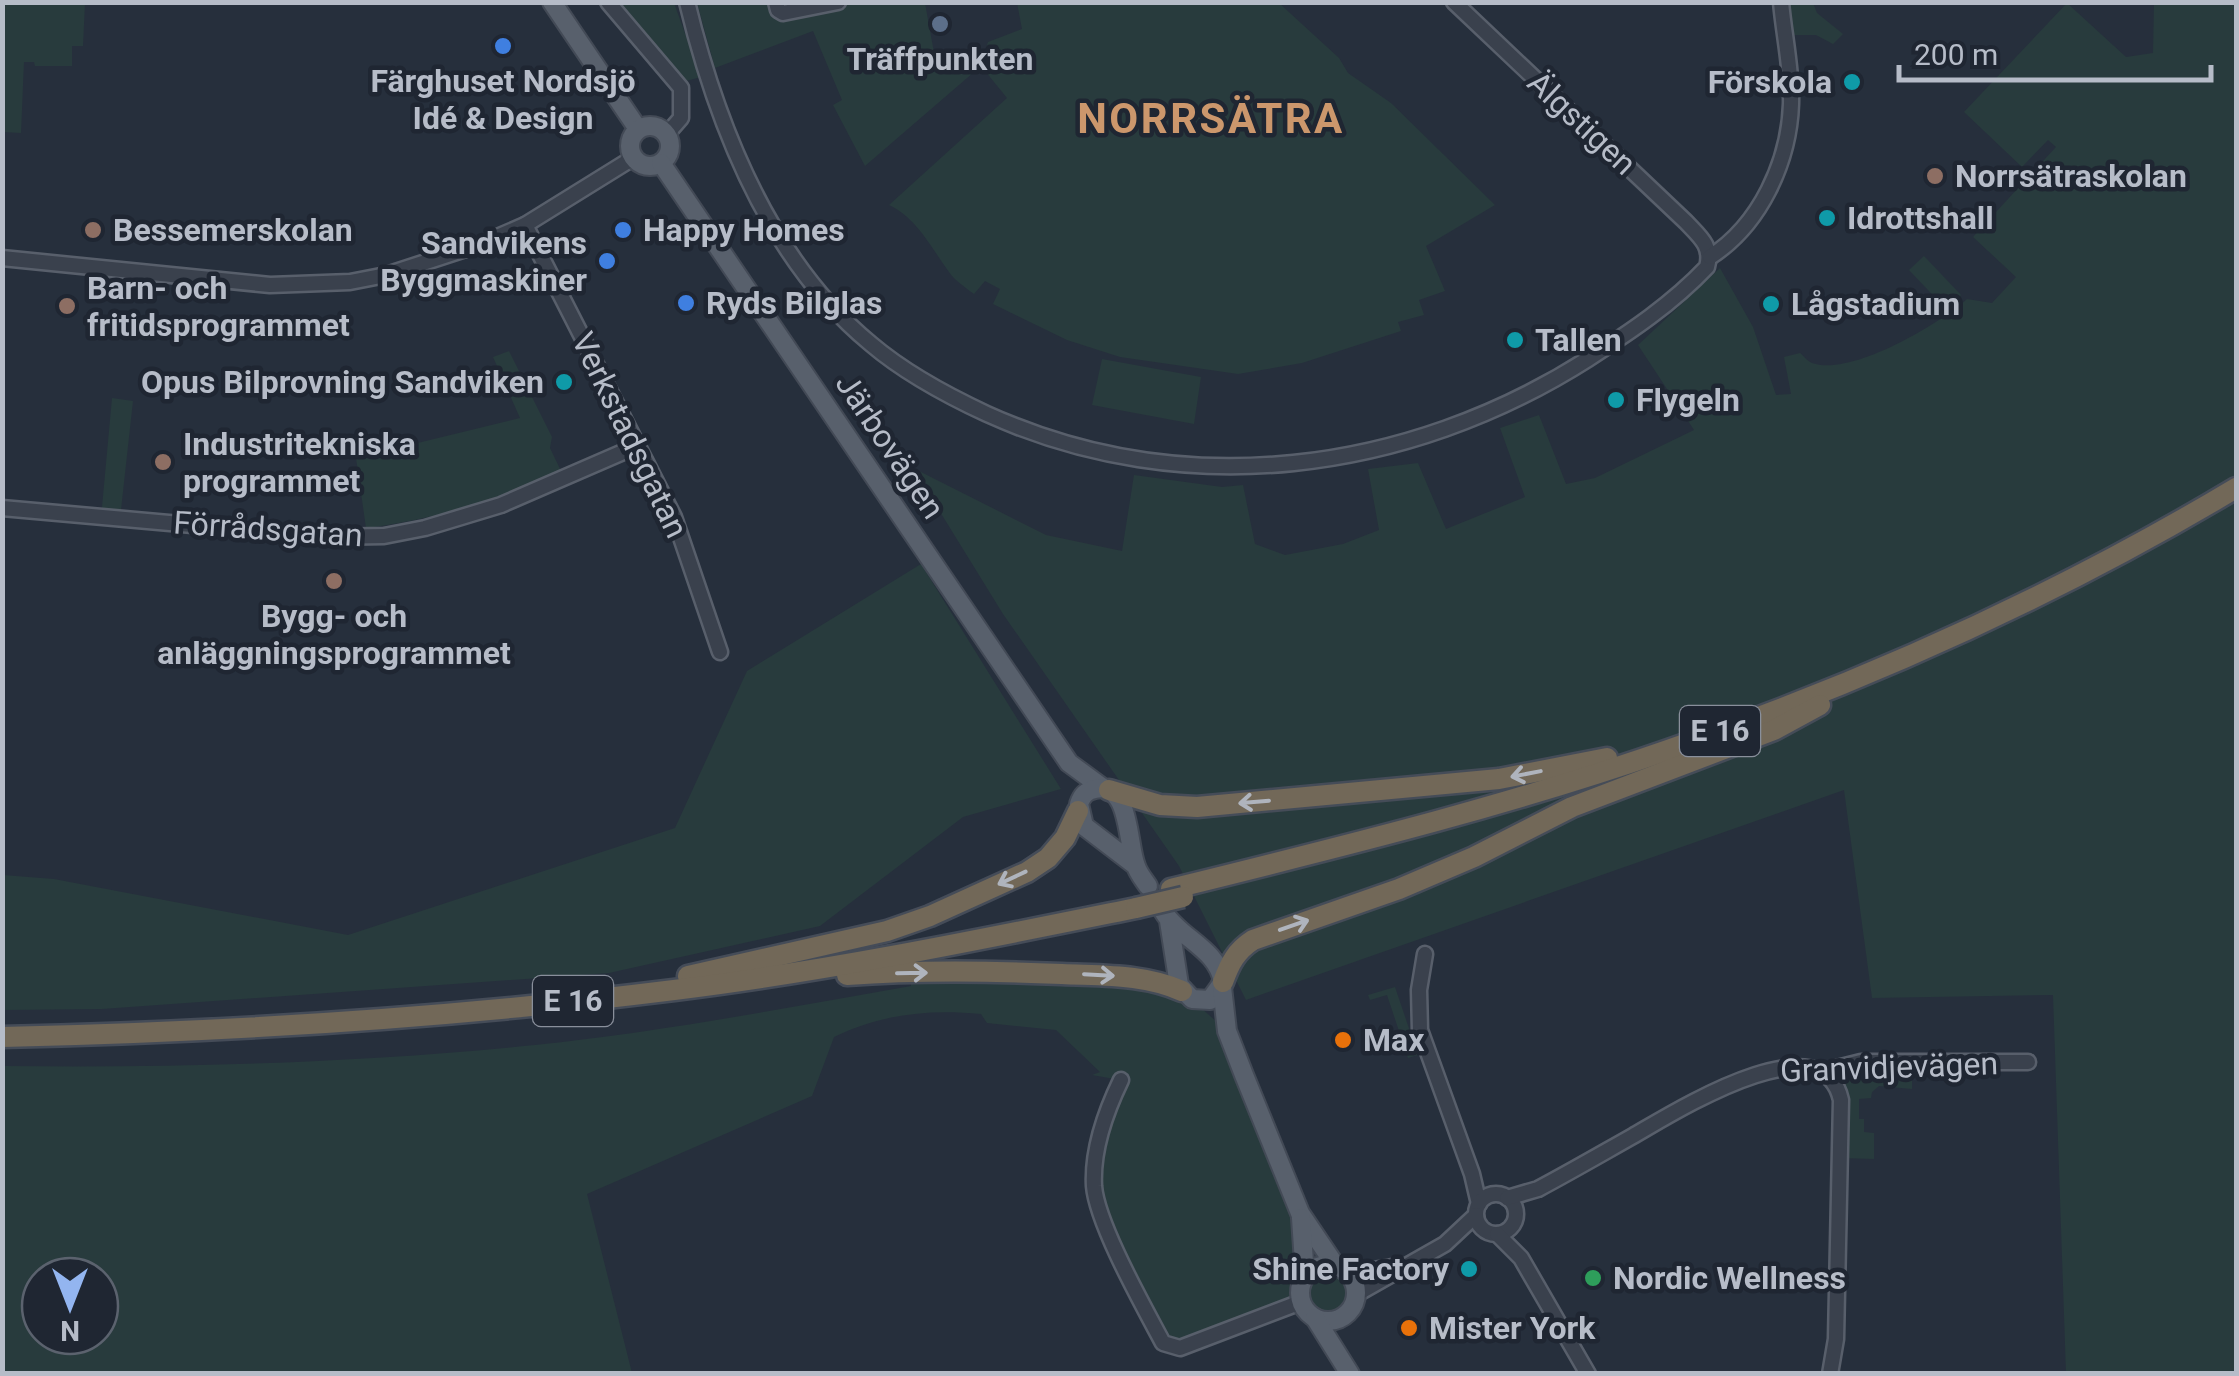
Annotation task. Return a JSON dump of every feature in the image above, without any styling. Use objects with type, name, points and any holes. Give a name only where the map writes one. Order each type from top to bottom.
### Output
[{"type":"highway","name":"E 16","points":[[1177,893],[1544,790],[1690,743],[1935,644],[2072,579],[2236,488]]},
{"type":"highway","name":"E 16","points":[[2,1026],[323,1014],[808,971],[1362,852],[1547,800],[1694,752],[1821,704],[1940,654],[2076,588],[2236,501]]},
{"type":"highway","points":[[1222,984],[1240,949],[1253,940],[1399,889],[1572,807],[1774,730],[1821,704]]},
{"type":"highway","points":[[1106,789],[1160,805],[1222,805],[1499,779],[1690,743]]},
{"type":"highway","points":[[675,985],[930,916],[1027,872],[1048,858],[1065,838],[1078,808]]},
{"type":"highway","points":[[675,985],[874,974],[1013,972],[1147,978],[1187,995]]},
{"type":"highway","name":"E 16","points":[[2,1037],[204,1032],[444,1016],[675,985]]},
{"type":"main road","points":[[552,2],[638,130]]},
{"type":"main road","points":[[653,126],[667,134],[670,150],[661,163],[644,166],[633,158],[630,143],[638,130],[653,126]]},
{"type":"main road","name":"Järbovägen","points":[[661,163],[1068,763],[1123,805],[1139,897]]},
{"type":"main road","name":"Järbovägen","points":[[1068,763],[1084,826],[1135,865]]},
{"type":"main road","points":[[1078,808],[1088,792],[1106,789]]},
{"type":"main road","points":[[1226,1031],[1187,995],[1176,975],[1166,916],[1218,963],[1226,1031],[1300,1213],[1357,1294],[1343,1317],[1327,1321],[1315,1318]]},
{"type":"main road","points":[[1187,995],[1210,1000],[1222,984]]},
{"type":"main road","points":[[1300,1213],[1305,1277],[1300,1292],[1302,1302],[1348,1368]]},
{"type":"main road","points":[[1305,1277],[1319,1266],[1342,1269]]},
{"type":"main road","points":[[1343,1317],[1348,1368]]},
{"type":"street","points":[[608,2],[681,88],[681,118],[667,134]]},
{"type":"street","points":[[687,2],[705,72],[740,160],[787,248],[833,308],[870,344],[933,387],[1017,427],[1104,453],[1197,467],[1243,468],[1315,461],[1401,442],[1511,402],[1565,374],[1654,314],[1702,272],[1709,251],[1730,244],[1772,184],[1782,158],[1791,104],[1781,2]]},
{"type":"street","points":[[776,2],[783,13],[838,2]]},
{"type":"street","name":"Älgstigen","points":[[1454,2],[1630,167],[1709,251]]},
{"type":"street","points":[[2,258],[270,285],[386,276],[481,244],[525,224],[633,158]]},
{"type":"street","name":"Verkstadsgatan","points":[[525,224],[674,517],[720,652]]},
{"type":"street","name":"Förrådsgatan","points":[[2,508],[326,537],[384,536],[501,506],[637,446]]},
{"type":"street","points":[[1425,954],[1419,990],[1420,1030],[1472,1174],[1479,1225],[1520,1258],[1588,1374]]},
{"type":"street","name":"Granvidjevägen","points":[[1502,1196],[1538,1190],[1729,1083],[1764,1073],[1795,1069],[1816,1070],[1828,1076],[1836,1068],[1860,1062],[2028,1062]]},
{"type":"street","points":[[1828,1076],[1837,1086],[1841,1100],[1836,1339],[1830,1374]]},
{"type":"street","points":[[1121,1080],[1106,1110],[1098,1142],[1095,1192],[1101,1216],[1164,1343],[1180,1348],[1302,1302]]},
{"type":"street","points":[[1472,1174],[1513,1205],[1520,1258]]},
{"type":"street","name":"Granvidjevägen","points":[[1515,1218],[1538,1190]]},
{"type":"street","points":[[1445,1244],[1486,1197],[1502,1196]]},
{"type":"street","points":[[1357,1294],[1445,1244],[1507,1231],[1515,1218]]},
{"type":"street","points":[[1342,1269],[1409,1264]]},
{"type":"shaded area","points":[[3,2],[85,3],[83,46],[72,46],[72,66],[35,66],[34,62],[24,62],[21,133],[3,132]]},
{"type":"shaded area","points":[[618,3],[674,3],[701,77],[686,81]]},
{"type":"shaded area","points":[[697,3],[776,3],[778,10],[838,3],[925,3],[937,69],[980,66],[988,42],[1022,29],[1017,3],[1279,3],[1339,58],[1348,73],[1391,103],[1495,205],[1426,246],[1445,291],[1419,300],[1424,315],[1398,322],[1401,331],[1302,363],[1238,374],[1120,357],[1067,340],[993,304],[1000,289],[985,281],[974,294],[951,275],[916,226],[889,205],[1007,98],[981,66],[865,166],[833,105],[842,100],[813,31],[715,68]]},
{"type":"shaded area","points":[[1788,3],[1813,3],[1817,13],[1843,34],[1833,44],[1816,35],[1792,35]]},
{"type":"shaded area","points":[[2067,3],[2126,57],[2153,53],[2154,3],[2236,3],[2236,1373],[2066,1373],[2053,995],[1872,998],[1844,790],[1246,1000],[1179,866],[1003,614],[913,468],[1046,535],[1122,551],[1134,475],[1222,487],[1243,485],[1255,544],[1285,555],[1343,544],[1379,530],[1368,469],[1418,463],[1446,529],[1525,497],[1500,428],[1539,415],[1566,484],[1595,478],[1694,430],[1638,345],[1720,268],[1753,327],[1776,395],[1791,394],[1784,357],[1800,353],[1812,363],[1849,362],[1894,346],[1967,299],[1992,303],[2016,277],[1973,237],[2056,147],[2048,140],[2022,167],[1964,112]]},
{"type":"shaded area","points":[[1924,256],[1961,295],[1946,309],[1909,270]]},
{"type":"shaded area","points":[[509,351],[552,437],[550,448],[562,473],[466,507],[366,528],[356,458],[520,418],[493,357]]},
{"type":"shaded area","points":[[1102,359],[1201,377],[1194,424],[1092,405]]},
{"type":"shaded area","points":[[112,398],[133,401],[120,519],[101,518]]},
{"type":"shaded area","points":[[921,564],[1061,789],[963,817],[820,926],[609,973],[102,1009],[3,1010],[3,875],[54,879],[348,935],[675,828],[747,671]]},
{"type":"shaded area","points":[[1013,972],[1182,991],[1227,1031],[1224,1052],[1255,1127],[1266,1124],[1300,1213],[1301,1302],[1172,1346],[1148,1314],[1094,1181],[1120,1080],[1092,1075],[1100,1072],[1056,1030],[987,1023],[981,1014],[942,1012],[888,1018],[834,1037],[812,1096],[587,1194],[632,1373],[3,1374],[3,1066],[269,1063],[535,1045],[676,1026],[911,986],[910,973]]},
{"type":"shaded area","points":[[1395,987],[1418,1055],[1408,1058],[1387,995],[1370,1000],[1368,995]]},
{"type":"shaded area","points":[[1936,1062],[1936,1075],[1912,1075],[1912,1089],[1879,1086],[1871,1098],[1859,1099],[1864,1132],[1874,1133],[1874,1159],[1840,1158],[1834,1081],[1837,1068]]},
{"type":"shaded area","points":[[1329,1274],[1342,1280],[1348,1293],[1342,1306],[1329,1312],[1316,1306],[1310,1293],[1316,1280]]},
{"type":"place","name":"Träffpunkten","points":[[940,24]]},
{"type":"place","name":"Färghuset Nordsjö Idé & Design","points":[[503,46]]},
{"type":"place","name":"Förskola","points":[[1852,82]]},
{"type":"place","name":"Norrsätraskolan","points":[[1935,176]]},
{"type":"place","name":"Idrottshall","points":[[1827,218]]},
{"type":"place","name":"Bessemerskolan","points":[[93,230]]},
{"type":"place","name":"Happy Homes","points":[[623,230]]},
{"type":"place","name":"Sandvikens Byggmaskiner","points":[[607,261]]},
{"type":"place","name":"Ryds Bilglas","points":[[686,303]]},
{"type":"place","name":"Lågstadium","points":[[1771,304]]},
{"type":"place","name":"Barn- och fritidsprogrammet","points":[[67,306]]},
{"type":"place","name":"Tallen","points":[[1515,340]]},
{"type":"place","name":"Opus Bilprovning Sandviken","points":[[564,382]]},
{"type":"place","name":"Flygeln","points":[[1616,400]]},
{"type":"place","name":"Industritekniska programmet","points":[[163,462]]},
{"type":"place","name":"Bygg- och anläggningsprogrammet","points":[[334,581]]},
{"type":"place","name":"Max","points":[[1343,1040]]},
{"type":"place","name":"Shine Factory","points":[[1469,1269]]},
{"type":"place","name":"Nordic Wellness","points":[[1593,1278]]},
{"type":"place","name":"Mister York","points":[[1409,1328]]},
{"type":"district","name":"NORRSÄTRA","points":[[1211,118]]}]
